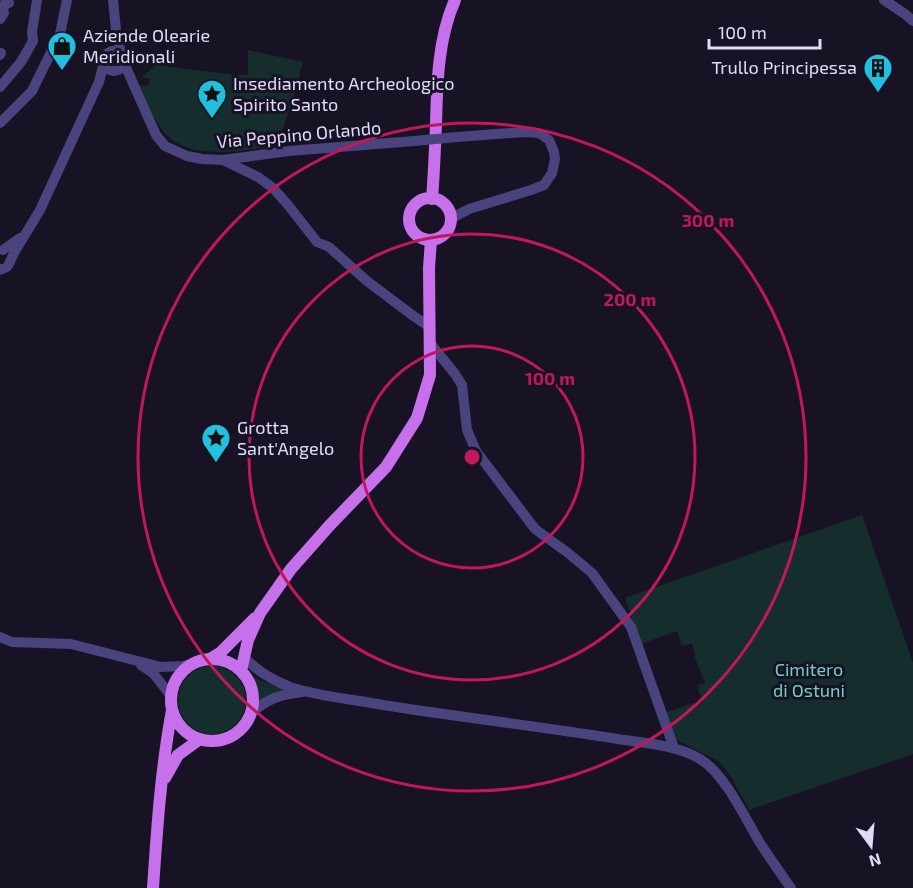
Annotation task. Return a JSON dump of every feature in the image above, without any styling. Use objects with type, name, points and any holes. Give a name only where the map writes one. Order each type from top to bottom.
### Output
[{"type":"main road","points":[[432,199],[437,88],[442,47],[455,0]]},
{"type":"main road","points":[[426,199],[432,199],[447,208],[450,219],[447,231],[437,239],[430,240],[417,236],[409,219],[414,206],[426,199]]},
{"type":"main road","points":[[210,659],[220,653],[260,613],[291,569],[386,467],[417,418],[430,375],[430,240]]},
{"type":"main road","points":[[243,673],[248,640],[260,613]]},
{"type":"main road","points":[[153,888],[161,785],[172,710],[171,696],[175,683],[182,672],[193,664],[210,659],[232,664],[243,673],[251,687],[253,700],[251,713],[236,733],[225,738],[212,741],[200,739],[178,723],[172,710]]},
{"type":"main road","points":[[161,785],[178,755],[200,739]]},
{"type":"street","points":[[0,87],[21,62],[33,41],[32,32],[37,0]]},
{"type":"street","points":[[0,123],[32,91],[60,34],[67,0]]},
{"type":"street","name":"Via Peppino Orlando","points":[[113,0],[117,64],[156,135],[165,146],[187,156],[223,160],[289,152],[524,132],[539,133],[549,140],[555,159],[552,173],[544,185],[469,209],[450,219]]},
{"type":"street","points":[[884,0],[913,21]]},
{"type":"street","points":[[1,18],[5,2]]},
{"type":"street","points":[[5,266],[40,210],[99,82],[117,64]]},
{"type":"street","points":[[223,160],[258,177],[273,188],[317,242],[329,247],[367,281],[429,327]]},
{"type":"street","points":[[0,281],[7,253],[1,250],[27,232]]},
{"type":"street","points":[[430,343],[462,385],[467,430],[476,450],[535,529],[592,573],[631,627],[674,748]]},
{"type":"street","points":[[0,638],[12,642],[71,644],[161,667],[193,664]]},
{"type":"street","points":[[245,658],[269,678]]},
{"type":"street","points":[[130,659],[153,673],[171,696]]},
{"type":"street","points":[[243,673],[269,678],[305,691],[444,715],[520,724],[674,748],[701,759],[714,771],[791,888]]},
{"type":"street","points":[[251,713],[260,705],[280,695],[305,691]]},
{"type":"green space","points":[[248,50],[303,62],[300,78],[277,146],[214,152],[184,146],[171,139],[154,117],[140,85],[148,86],[150,79],[142,77],[156,65],[248,75]]},
{"type":"green space","name":"Cimitero di Ostuni","points":[[862,515],[913,663],[913,754],[749,810],[733,780],[720,762],[673,738],[665,713],[693,703],[695,705],[703,702],[697,686],[705,683],[694,656],[692,643],[682,646],[677,631],[641,644],[625,598]]},
{"type":"green space","points":[[205,666],[219,666],[231,671],[241,681],[246,700],[241,719],[231,729],[219,734],[205,734],[193,729],[183,719],[178,707],[178,693],[183,681],[193,671]]},
{"type":"green space","points":[[252,677],[285,690],[258,703]]},
{"type":"place","name":"Aziende Olearie Meridionali","points":[[62,72]]},
{"type":"place","name":"Trullo Principessa","points":[[878,94]]},
{"type":"place","name":"Insediamento Archeologico Spirito Santo","points":[[212,120]]},
{"type":"place","name":"Grotta Sant'Angelo","points":[[216,464]]}]
